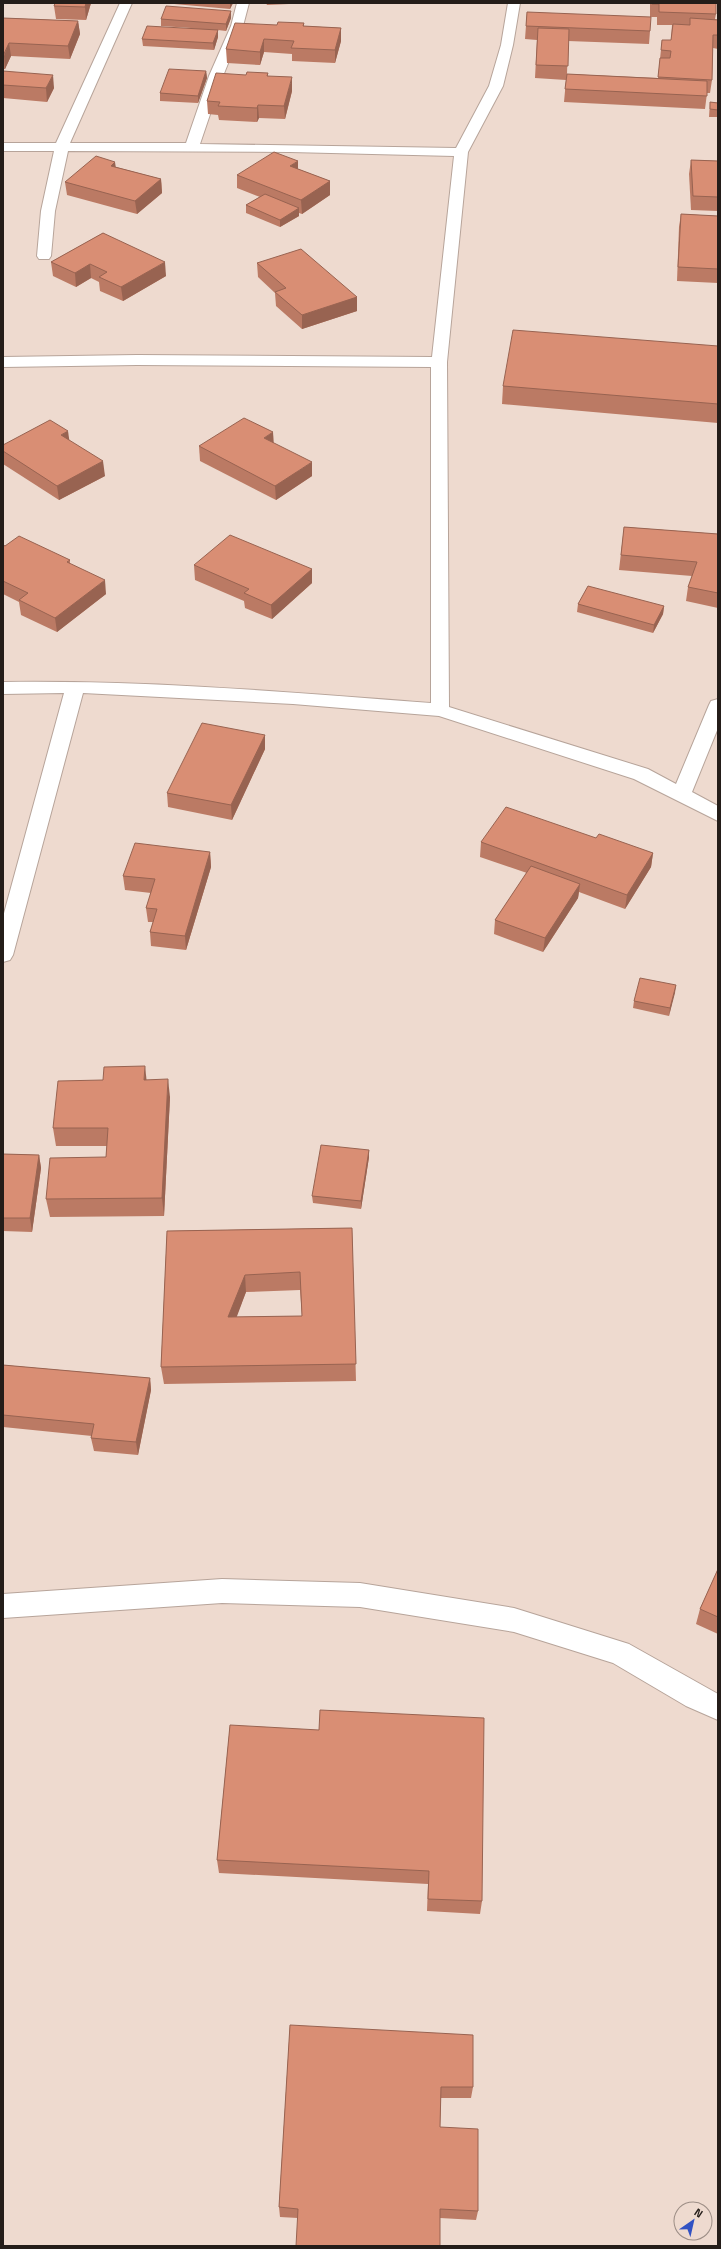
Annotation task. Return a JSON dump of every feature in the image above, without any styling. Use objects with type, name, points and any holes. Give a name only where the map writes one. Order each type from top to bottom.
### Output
[{"type":"street","points":[[44,256],[48,211],[62,146],[126,3]]},
{"type":"street","points":[[192,147],[216,76],[237,26],[243,3]]},
{"type":"street","points":[[440,710],[439,362],[461,152],[496,86],[507,45],[514,3]]},
{"type":"street","points":[[3,147],[192,147],[461,152]]},
{"type":"street","points":[[3,362],[137,360],[439,362]]},
{"type":"street","points":[[3,955],[75,687]]},
{"type":"street","points":[[3,688],[75,687],[293,698],[440,710],[641,774],[718,814]]},
{"type":"street","points":[[681,795],[718,705]]},
{"type":"street","points":[[3,1606],[222,1591],[360,1595],[514,1620],[620,1654],[695,1697],[718,1707]]},
{"type":"building","points":[[55,3],[86,3],[85,7],[54,6]]},
{"type":"building","points":[[652,3],[716,3],[716,14],[659,12],[659,4]]},
{"type":"building","points":[[166,6],[231,11],[226,24],[161,19]]},
{"type":"building","points":[[527,12],[651,17],[650,31],[526,26]]},
{"type":"building","points":[[3,18],[78,21],[68,46],[9,43],[3,56]]},
{"type":"building","points":[[690,18],[718,20],[718,35],[713,35],[712,80],[658,77],[660,58],[670,58],[671,51],[661,50],[662,40],[671,40],[673,24],[690,25]]},
{"type":"building","points":[[278,22],[304,23],[303,26],[341,28],[335,50],[291,48],[294,41],[264,39],[260,52],[226,49],[235,23],[277,25]]},
{"type":"building","points":[[147,26],[218,30],[213,43],[142,39]]},
{"type":"building","points":[[538,28],[569,29],[568,66],[536,65]]},
{"type":"building","points":[[169,69],[206,71],[198,96],[160,93]]},
{"type":"building","points":[[3,71],[53,75],[46,88],[3,85]]},
{"type":"building","points":[[247,72],[268,73],[267,76],[292,77],[284,106],[258,105],[257,108],[218,106],[220,102],[207,101],[216,73],[246,75]]},
{"type":"building","points":[[567,74],[707,81],[707,96],[565,89]]},
{"type":"building","points":[[710,102],[718,103],[718,110],[710,109]]},
{"type":"building","points":[[274,152],[298,161],[290,166],[330,181],[301,200],[237,175]]},
{"type":"building","points":[[96,156],[115,162],[111,166],[161,179],[135,201],[65,182]]},
{"type":"building","points":[[691,160],[718,161],[718,197],[693,196]]},
{"type":"building","points":[[265,194],[299,208],[280,220],[246,205]]},
{"type":"building","points":[[681,214],[718,216],[718,269],[678,267]]},
{"type":"building","points":[[103,233],[165,262],[121,287],[99,277],[107,272],[90,264],[75,273],[51,262]]},
{"type":"building","points":[[301,249],[357,297],[302,315],[275,292],[286,288],[257,263]]},
{"type":"building","points":[[513,330],[718,346],[718,404],[503,386]]},
{"type":"building","points":[[244,418],[273,432],[264,438],[312,462],[275,486],[199,446]]},
{"type":"building","points":[[50,420],[68,431],[61,435],[103,461],[57,486],[3,451],[3,445]]},
{"type":"building","points":[[624,527],[718,534],[718,593],[688,587],[697,562],[621,555]]},
{"type":"building","points":[[230,535],[312,569],[271,605],[244,593],[249,589],[194,565]]},
{"type":"building","points":[[19,536],[70,560],[67,562],[105,580],[55,618],[19,600],[28,593],[3,581],[3,545],[5,546]]},
{"type":"building","points":[[588,586],[664,606],[654,625],[578,604]]},
{"type":"building","points":[[202,723],[265,735],[231,805],[167,793]]},
{"type":"building","points":[[506,807],[596,838],[599,834],[653,853],[627,895],[481,842]]},
{"type":"building","points":[[135,843],[210,852],[185,936],[150,932],[157,909],[146,908],[155,879],[123,876]]},
{"type":"building","points":[[531,866],[580,884],[545,938],[495,920]]},
{"type":"building","points":[[640,978],[676,985],[670,1008],[634,1001]]},
{"type":"building","points":[[145,1066],[144,1080],[168,1079],[162,1198],[46,1199],[50,1158],[106,1157],[108,1128],[53,1128],[58,1081],[103,1080],[104,1067]]},
{"type":"building","points":[[321,1145],[369,1150],[361,1201],[312,1196]]},
{"type":"building","points":[[3,1154],[39,1155],[30,1218],[3,1218]]},
{"type":"building","points":[[352,1228],[356,1364],[161,1367],[167,1231]],"holes":[[[300,1272],[302,1316],[228,1317],[245,1275]]]},
{"type":"building","points":[[3,1365],[150,1378],[136,1442],[91,1438],[94,1424],[3,1415]]},
{"type":"building","points":[[718,1569],[718,1617],[700,1609]]},
{"type":"building","points":[[320,1710],[484,1718],[482,1901],[428,1899],[429,1871],[217,1860],[230,1725],[319,1730]]},
{"type":"building","points":[[290,2025],[473,2035],[473,2087],[441,2087],[440,2127],[478,2129],[478,2211],[440,2209],[440,2246],[296,2246],[298,2209],[279,2207]]}]
